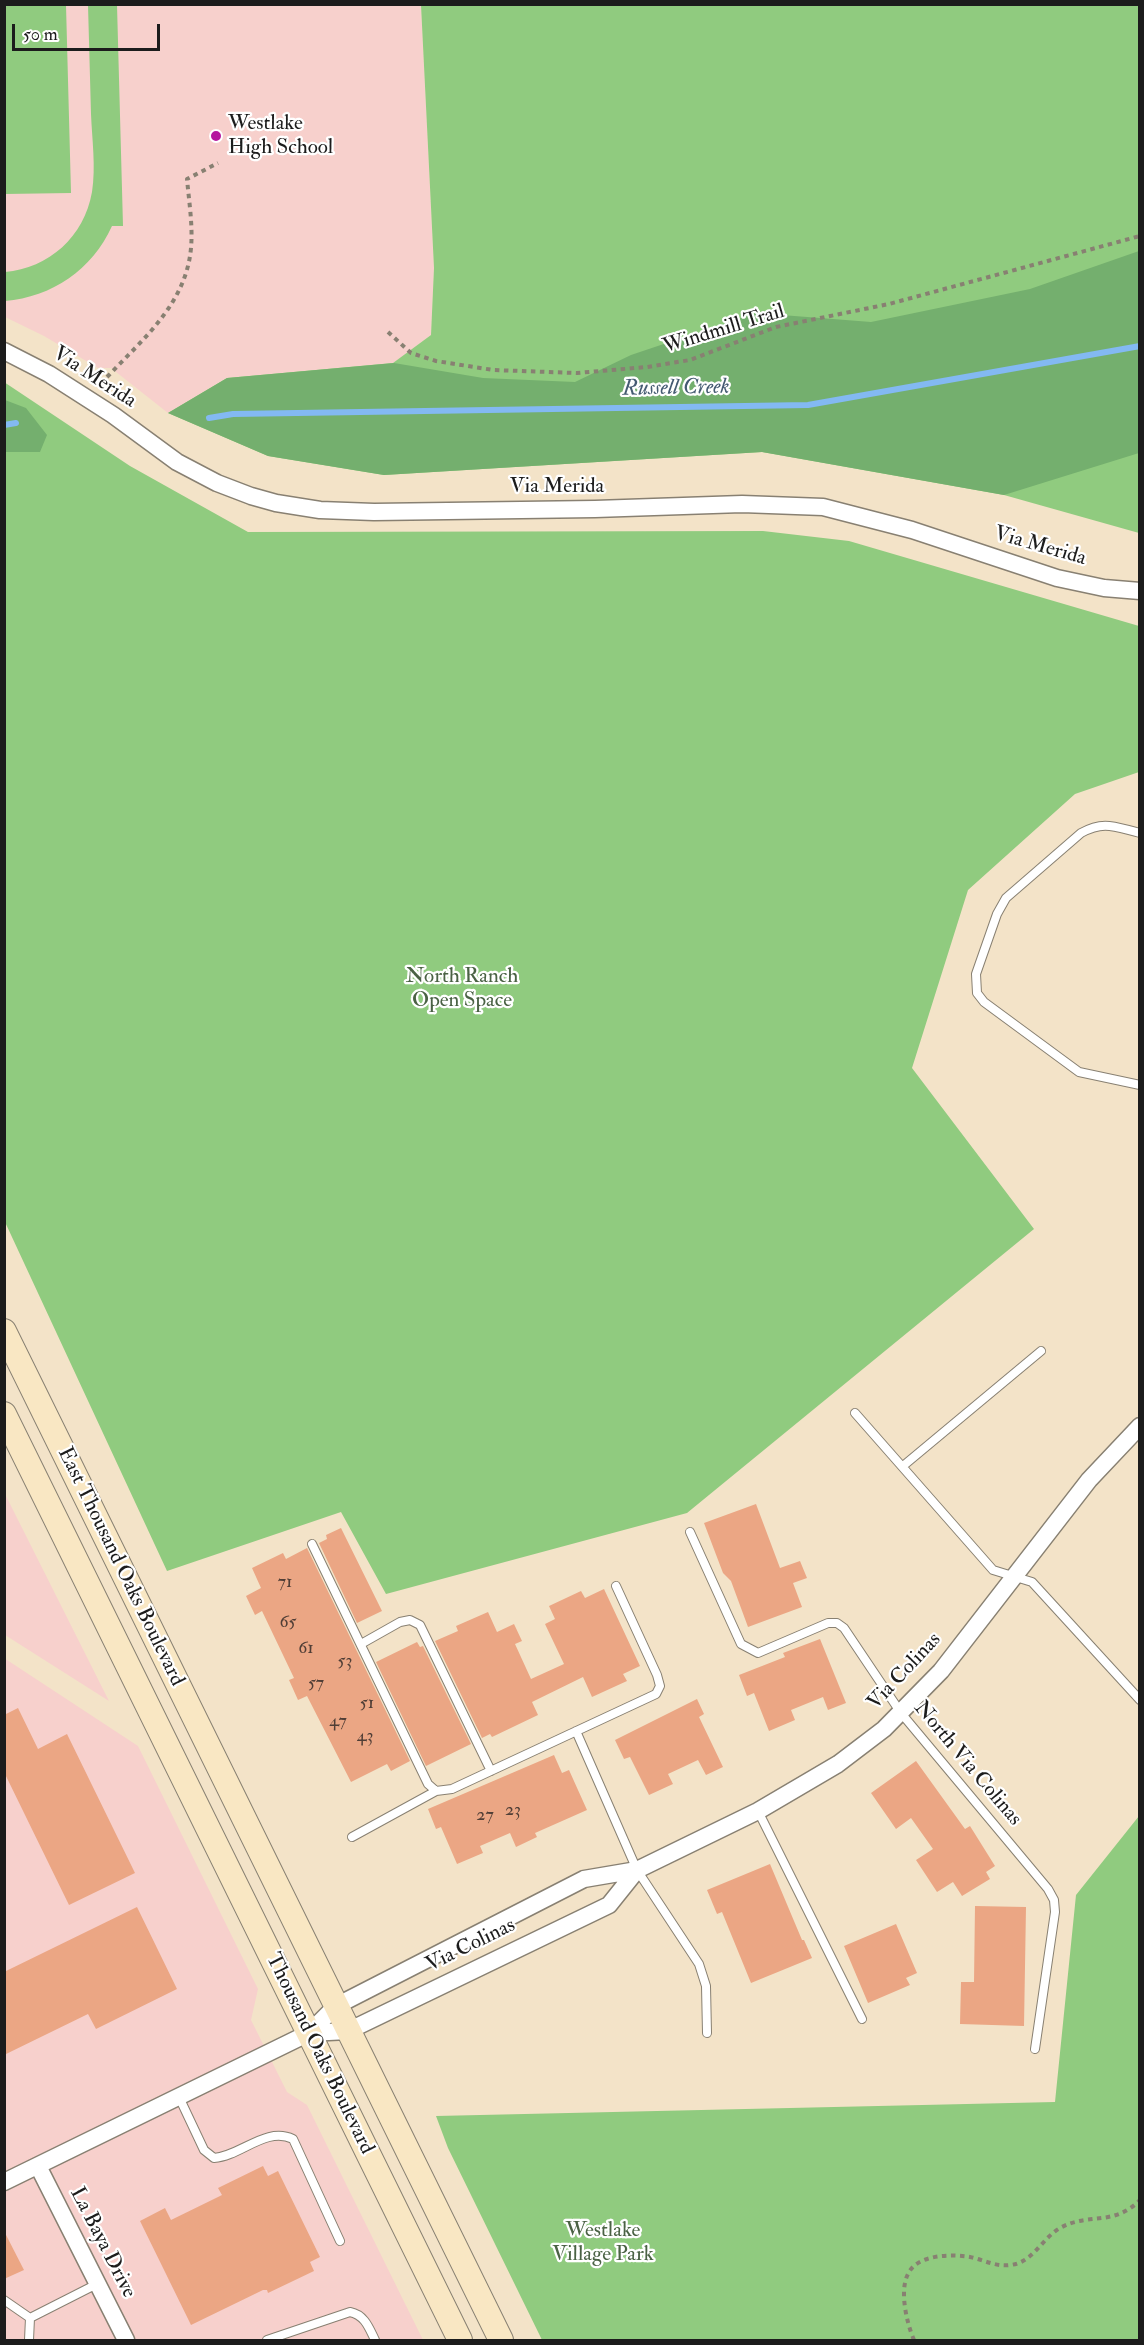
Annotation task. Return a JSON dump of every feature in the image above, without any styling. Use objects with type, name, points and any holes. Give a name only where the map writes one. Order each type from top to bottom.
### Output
[{"type":"main road","name":"East Thousand Oaks Boulevard","points":[[4,1331],[236,1802]]},
{"type":"main road","name":"East Thousand Oaks Boulevard","points":[[4,1414],[178,1767]]},
{"type":"main road","name":"Thousand Oaks Boulevard","points":[[178,1767],[460,2340]]},
{"type":"main road","name":"Thousand Oaks Boulevard","points":[[236,1802],[501,2340]]},
{"type":"street","name":"Via Merida","points":[[4,351],[49,374],[177,462],[217,483],[276,503],[320,510],[374,512],[595,509],[742,504],[823,507],[912,530],[1057,578],[1104,588],[1140,591]]},
{"type":"street","name":"Via Colinas","points":[[4,2182],[309,2033],[336,2006],[584,1879],[637,1870],[758,1811],[838,1764],[884,1729],[941,1671],[1089,1480],[1139,1427]]},
{"type":"street","name":"Via Colinas","points":[[309,2033],[348,2031],[609,1905],[637,1870]]},
{"type":"street","name":"La Baya Drive","points":[[38,2166],[126,2340]]},
{"type":"lane","points":[[1140,833],[1106,824],[1093,826],[1081,833],[1006,898],[997,914],[976,974],[977,993],[984,1002],[1079,1072],[1140,1084]]},
{"type":"lane","points":[[903,1466],[1041,1351]]},
{"type":"lane","points":[[855,1413],[993,1570],[1032,1582],[1140,1700]]},
{"type":"lane","name":"North Via Colinas","points":[[690,1532],[741,1644],[758,1653],[828,1623],[837,1623],[844,1628],[900,1713],[1048,1889],[1054,1900],[1055,1912],[1035,2049]]},
{"type":"lane","points":[[312,1544],[428,1784],[436,1791]]},
{"type":"lane","points":[[352,1837],[436,1791],[452,1790],[656,1694],[660,1686],[657,1675],[616,1586]]},
{"type":"lane","points":[[361,1644],[400,1622],[410,1620],[420,1625],[490,1771]]},
{"type":"lane","points":[[576,1731],[637,1870],[699,1964],[706,1986],[707,2033]]},
{"type":"lane","points":[[758,1811],[862,2019]]},
{"type":"lane","points":[[179,2097],[204,2150],[214,2158],[223,2157],[273,2135],[283,2134],[293,2139],[340,2241]]},
{"type":"lane","points":[[30,2318],[97,2284]]},
{"type":"lane","points":[[4,2300],[30,2318]]},
{"type":"lane","points":[[267,2340],[350,2312],[357,2313],[367,2322],[375,2340]]},
{"type":"lane","points":[[29,2340],[30,2318]]},
{"type":"path","points":[[107,377],[174,303],[183,282],[191,248],[187,178],[218,163]]},
{"type":"path","name":"Windmill Trail","points":[[388,332],[411,353],[436,362],[482,368],[577,373],[647,367],[690,360],[776,327],[889,304],[1140,236]]},
{"type":"path","points":[[914,2340],[908,2326],[904,2300],[908,2274],[920,2262],[934,2257],[969,2257],[990,2264],[1011,2265],[1025,2261],[1058,2229],[1083,2219],[1106,2219],[1123,2213],[1140,2199]]},
{"type":"shaded area","name":"Westlake High School","points":[[4,5],[421,5],[434,268],[431,335],[394,363],[227,378],[168,413],[111,368],[98,368],[44,336],[5,317]]},
{"type":"shaded area","points":[[5,1494],[109,1701],[5,1635]]},
{"type":"shaded area","points":[[4,1658],[138,1746],[258,1989],[251,2020],[287,2092],[307,2105],[423,2340],[5,2340]]},
{"type":"green space","points":[[4,5],[66,5],[71,193],[5,194]]},
{"type":"green space","points":[[88,5],[117,5],[123,226],[112,226],[104,242],[93,256],[69,278],[39,294],[5,301],[5,272],[36,264],[50,257],[73,236],[88,208],[92,192],[94,163]]},
{"type":"green space","points":[[421,5],[1139,5],[1139,533],[1004,495],[762,452],[384,475],[268,456],[168,413],[227,378],[393,363],[431,335],[434,268]]},
{"type":"green space","points":[[1139,251],[1139,453],[1004,495],[762,452],[384,475],[268,456],[168,413],[227,378],[394,363],[483,378],[575,382],[631,355],[756,313],[871,322],[1030,289]]},
{"type":"green space","name":"North Ranch Open Space","points":[[4,382],[130,466],[248,532],[763,531],[849,541],[1139,626],[1139,772],[1075,794],[968,890],[912,1068],[1034,1229],[687,1513],[386,1594],[341,1512],[167,1571],[5,1222]]},
{"type":"green space","points":[[5,400],[26,408],[47,435],[40,452],[5,452]]},
{"type":"green space","name":"Westlake Village Park","points":[[1139,1816],[1139,2340],[542,2340],[448,2148],[436,2116],[1055,2102],[1076,1895]]},
{"type":"building","points":[[756,1504],[780,1568],[800,1561],[807,1578],[793,1583],[802,1607],[748,1627],[731,1581],[723,1573],[704,1523]]},
{"type":"building","points":[[341,1528],[382,1611],[357,1623],[319,1543],[327,1539],[326,1535]]},
{"type":"building","points":[[307,1548],[410,1761],[391,1771],[387,1764],[351,1782],[307,1696],[298,1700],[289,1680],[294,1678],[262,1611],[255,1615],[246,1596],[261,1588],[252,1568],[283,1553],[286,1559]]},
{"type":"building","points":[[604,1589],[640,1666],[623,1674],[627,1681],[592,1697],[583,1677],[532,1702],[538,1715],[492,1737],[490,1734],[482,1738],[435,1641],[458,1631],[456,1626],[488,1612],[497,1632],[514,1624],[522,1641],[515,1644],[531,1679],[564,1664],[545,1624],[555,1619],[549,1606],[581,1591],[585,1598]]},
{"type":"building","points":[[820,1639],[846,1703],[828,1710],[823,1697],[791,1710],[795,1720],[769,1731],[754,1693],[747,1696],[739,1675],[785,1657],[783,1653]]},
{"type":"building","points":[[417,1642],[420,1647],[423,1646],[471,1744],[426,1766],[376,1662]]},
{"type":"building","points":[[697,1699],[704,1714],[699,1717],[723,1767],[706,1775],[698,1760],[668,1774],[673,1784],[649,1795],[630,1757],[624,1759],[615,1740]]},
{"type":"building","points":[[18,1708],[38,1749],[67,1734],[135,1873],[69,1905],[4,1772],[4,1715]]},
{"type":"building","points":[[554,1755],[562,1773],[569,1770],[587,1810],[535,1833],[537,1837],[516,1847],[510,1833],[480,1846],[483,1853],[457,1864],[441,1827],[436,1829],[428,1809]]},
{"type":"building","points":[[916,1761],[965,1829],[970,1826],[995,1866],[986,1872],[990,1879],[962,1896],[953,1882],[937,1892],[916,1860],[933,1849],[911,1818],[896,1829],[871,1793]]},
{"type":"building","points":[[770,1864],[812,1958],[751,1983],[722,1912],[717,1914],[707,1890]]},
{"type":"building","points":[[975,1906],[1026,1907],[1024,2026],[960,2024],[961,1982],[974,1982]]},
{"type":"building","points":[[137,1907],[177,1989],[96,2029],[88,2014],[4,2055],[4,1972]]},
{"type":"building","points":[[896,1924],[917,1973],[906,1978],[910,1985],[868,2003],[844,1946]]},
{"type":"building","points":[[263,2166],[268,2176],[278,2171],[320,2257],[310,2262],[314,2271],[268,2293],[267,2290],[263,2290],[191,2325],[140,2221],[165,2208],[171,2220],[222,2195],[218,2188]]},
{"type":"building","points":[[4,2231],[24,2270],[4,2279]]},
{"type":"waterway","name":"Russell Creek","points":[[209,418],[233,414],[808,405],[1140,346]]},
{"type":"waterway","name":"Russell Creek","points":[[4,425],[16,423]]},
{"type":"place","name":"Westlake High School","points":[[216,136]]}]
